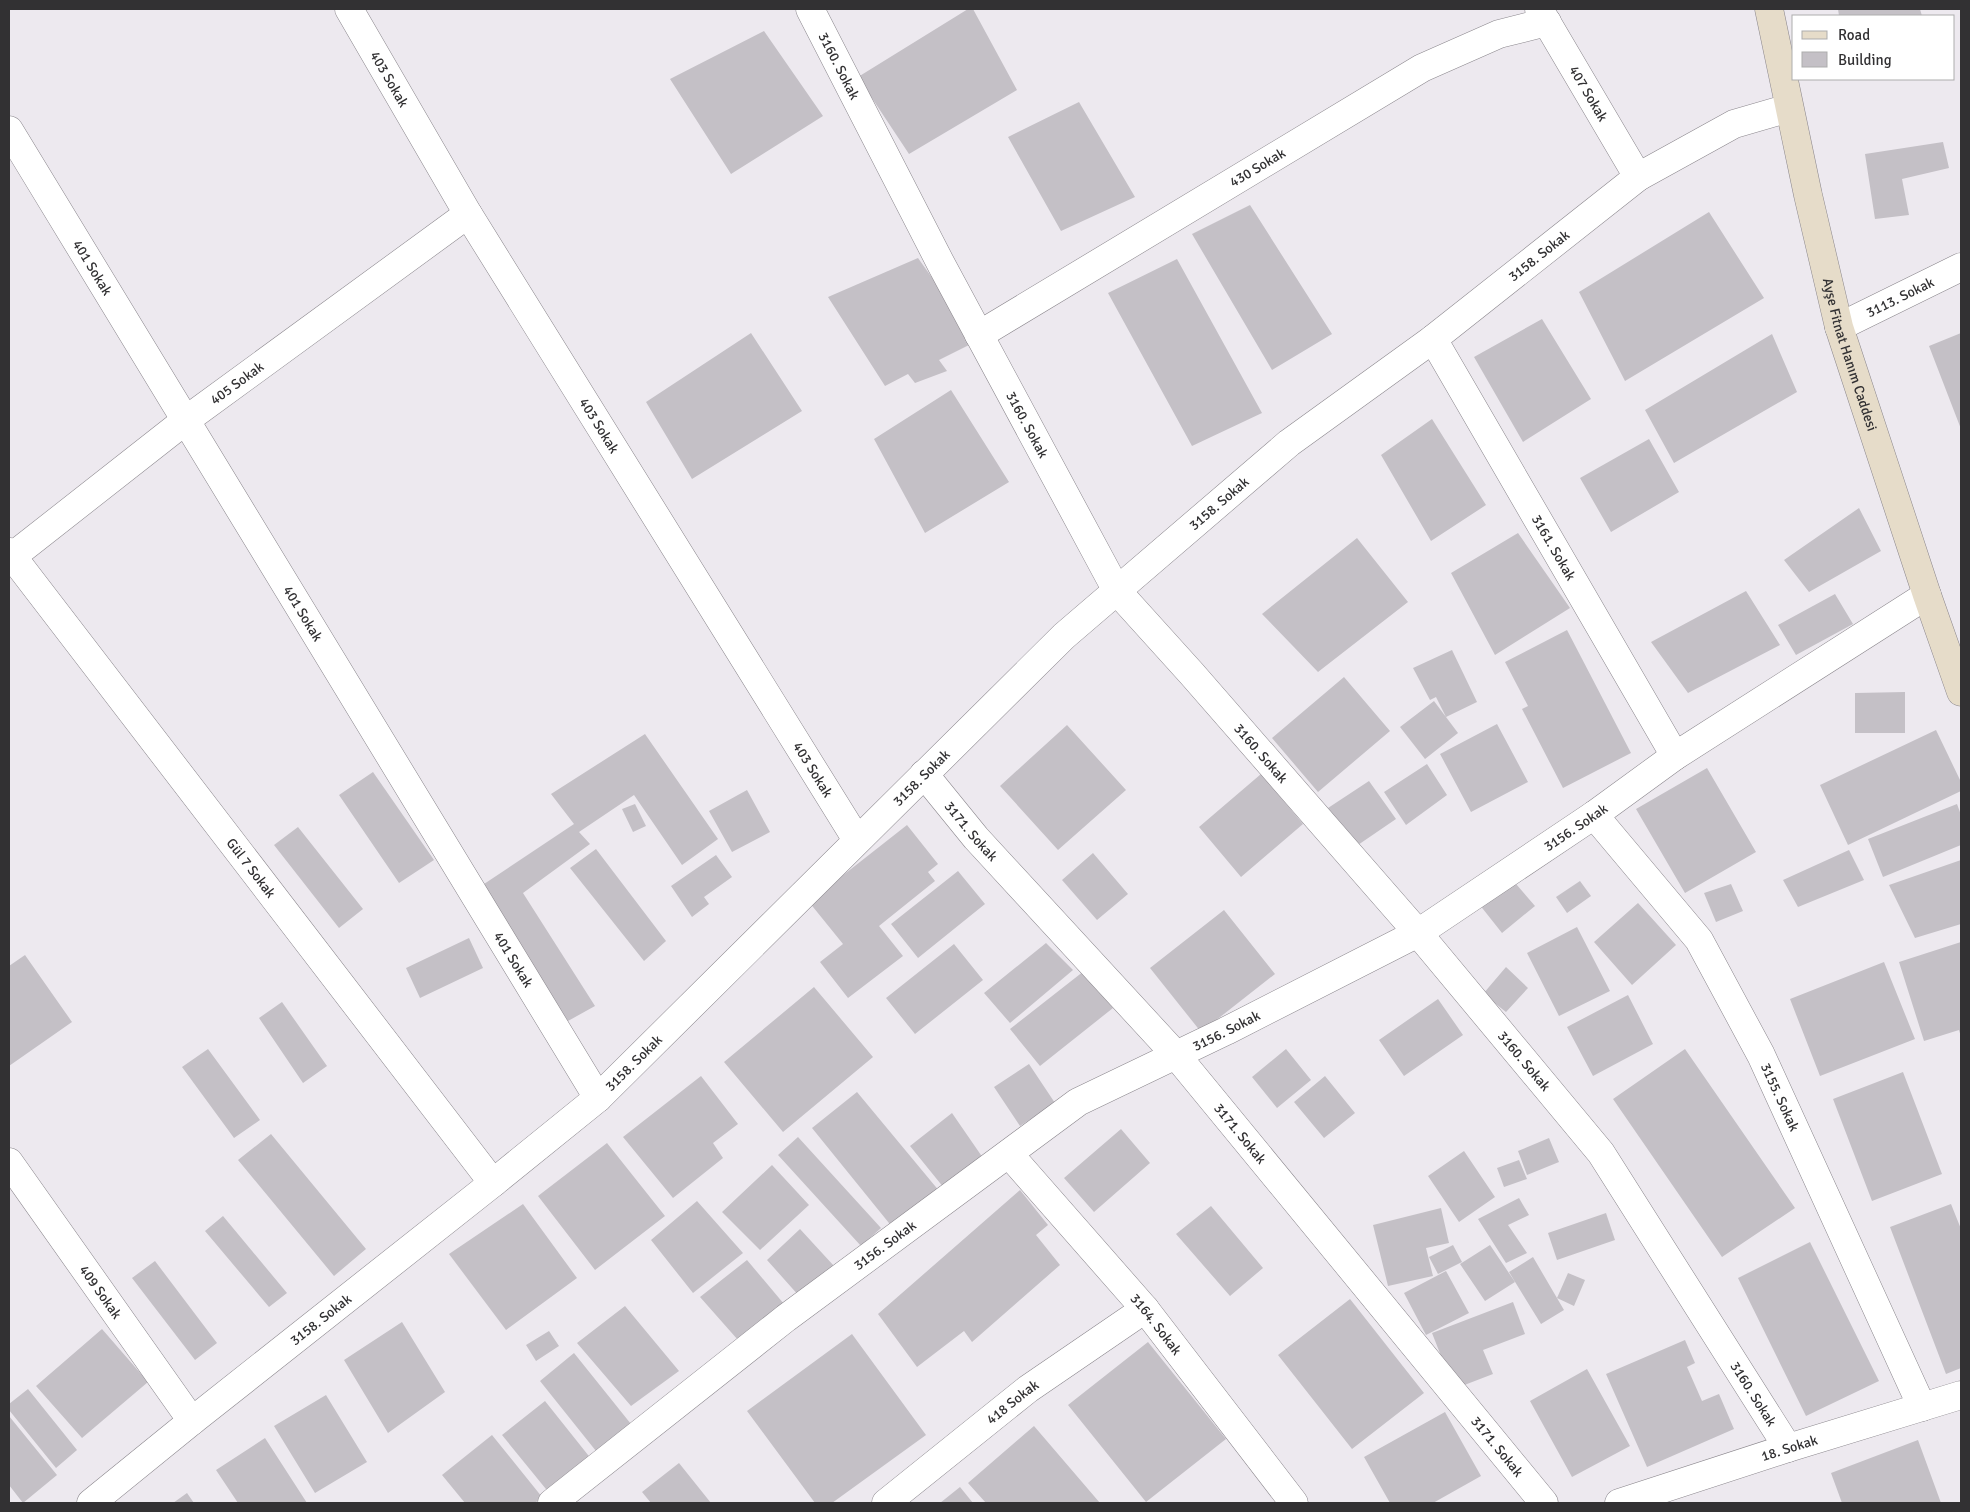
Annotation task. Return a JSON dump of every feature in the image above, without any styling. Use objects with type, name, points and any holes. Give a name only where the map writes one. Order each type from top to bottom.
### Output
[{"type":"street","name":"403 Sokak","points":[[349,9],[468,214],[856,840]]},
{"type":"street","name":"3160. Sokak","points":[[810,9],[941,264],[1117,591],[1418,933],[1601,1153],[1788,1448]]},
{"type":"street","name":"Ayşe Fitnat Hanım Caddesi","points":[[1770,9],[1789,108],[1839,327],[1961,692]]},
{"type":"street","name":"430 Sokak","points":[[979,335],[1422,68],[1543,15]]},
{"type":"street","name":"407 Sokak","points":[[1543,15],[1638,177]]},
{"type":"street","name":"3158. Sokak","points":[[91,1503],[192,1420],[494,1183],[598,1098],[856,840],[1064,636],[1289,444],[1433,338],[1638,177],[1734,124],[1789,108]]},
{"type":"street","name":"401 Sokak","points":[[9,130],[598,1098]]},
{"type":"street","name":"405 Sokak","points":[[10,556],[186,420],[468,214]]},
{"type":"street","name":"3113. Sokak","points":[[1839,327],[1961,267]]},
{"type":"street","name":"3161. Sokak","points":[[1433,338],[1675,756]]},
{"type":"street","name":"Gül 7 Sokak","points":[[10,556],[494,1183]]},
{"type":"street","name":"3156. Sokak","points":[[552,1503],[786,1318],[1078,1102],[1176,1055],[1418,933],[1594,815],[1675,756],[1927,595]]},
{"type":"street","name":"3171. Sokak","points":[[924,774],[976,838],[1176,1055],[1544,1503]]},
{"type":"street","name":"3155. Sokak","points":[[1594,815],[1699,940],[1761,1055],[1922,1407]]},
{"type":"street","name":"3164. Sokak","points":[[1009,1154],[1145,1309],[1294,1503]]},
{"type":"street","name":"409 Sokak","points":[[9,1162],[192,1420]]},
{"type":"street","name":"418 Sokak","points":[[886,1503],[1028,1389],[1145,1309]]},
{"type":"street","name":"18. Sokak","points":[[1619,1503],[1788,1448],[1961,1395]]},
{"type":"building","points":[[968,9],[973,9],[1017,90],[909,154],[858,77]]},
{"type":"building","points":[[1838,9],[1920,9],[1922,15],[1839,15]]},
{"type":"building","points":[[764,31],[823,116],[731,174],[670,79]]},
{"type":"building","points":[[1079,102],[1135,197],[1061,231],[1008,137]]},
{"type":"building","points":[[1943,142],[1949,168],[1902,179],[1909,215],[1875,219],[1865,154]]},
{"type":"building","points":[[1250,205],[1332,334],[1272,370],[1192,234]]},
{"type":"building","points":[[1709,212],[1764,298],[1625,381],[1579,292]]},
{"type":"building","points":[[918,258],[977,341],[939,360],[947,371],[915,383],[908,374],[885,386],[828,297]]},
{"type":"building","points":[[1177,259],[1262,413],[1192,446],[1108,293]]},
{"type":"building","points":[[1542,319],[1591,399],[1523,442],[1474,357]]},
{"type":"building","points":[[751,333],[802,411],[692,479],[646,402]]},
{"type":"building","points":[[1961,333],[1961,429],[1929,346]]},
{"type":"building","points":[[1772,334],[1797,392],[1674,463],[1645,410]]},
{"type":"building","points":[[951,390],[1009,482],[925,533],[874,439]]},
{"type":"building","points":[[1432,419],[1486,505],[1431,541],[1381,455]]},
{"type":"building","points":[[1649,439],[1679,492],[1611,532],[1580,478]]},
{"type":"building","points":[[1859,508],[1881,551],[1809,592],[1784,560]]},
{"type":"building","points":[[1518,533],[1570,608],[1495,655],[1451,573]]},
{"type":"building","points":[[1357,538],[1408,602],[1318,672],[1262,614]]},
{"type":"building","points":[[1746,591],[1780,645],[1688,693],[1651,642]]},
{"type":"building","points":[[1835,594],[1853,624],[1796,655],[1778,625]]},
{"type":"building","points":[[1567,630],[1631,753],[1563,788],[1522,709],[1528,706],[1505,662]]},
{"type":"building","points":[[1452,650],[1477,702],[1446,717],[1436,697],[1430,700],[1413,668]]},
{"type":"building","points":[[1344,677],[1390,731],[1318,792],[1272,738]]},
{"type":"building","points":[[1905,692],[1905,733],[1855,733],[1855,693]]},
{"type":"building","points":[[1434,701],[1458,733],[1425,759],[1400,727]]},
{"type":"building","points":[[1497,724],[1528,782],[1471,812],[1440,754]]},
{"type":"building","points":[[1067,725],[1126,790],[1058,850],[1000,786]]},
{"type":"building","points":[[1936,730],[1961,782],[1961,791],[1848,845],[1820,785]]},
{"type":"building","points":[[645,734],[718,839],[682,865],[634,795],[579,832],[590,844],[523,893],[595,1006],[568,1021],[481,886],[574,824],[551,794]]},
{"type":"building","points":[[1427,764],[1447,795],[1406,825],[1384,792]]},
{"type":"building","points":[[1707,768],[1756,852],[1685,893],[1636,809]]},
{"type":"building","points":[[373,772],[434,860],[399,883],[339,795]]},
{"type":"building","points":[[1261,774],[1303,824],[1241,877],[1199,827]]},
{"type":"building","points":[[1369,781],[1396,819],[1355,847],[1328,808]]},
{"type":"building","points":[[747,790],[770,832],[732,852],[709,811]]},
{"type":"building","points":[[635,804],[646,826],[633,832],[622,809]]},
{"type":"building","points":[[1957,804],[1961,815],[1961,845],[1883,877],[1868,839]]},
{"type":"building","points":[[907,825],[938,864],[928,872],[935,881],[879,926],[903,956],[848,998],[820,962],[843,944],[809,902]]},
{"type":"building","points":[[298,827],[363,909],[339,928],[274,845]]},
{"type":"building","points":[[596,849],[666,941],[644,961],[570,868]]},
{"type":"building","points":[[1849,850],[1864,880],[1798,907],[1783,880]]},
{"type":"building","points":[[1093,853],[1128,894],[1097,920],[1062,880]]},
{"type":"building","points":[[716,855],[732,877],[704,897],[709,904],[692,917],[671,886]]},
{"type":"building","points":[[1961,860],[1961,924],[1915,938],[1889,885]]},
{"type":"building","points":[[958,871],[985,904],[918,958],[891,924]]},
{"type":"building","points":[[1510,877],[1535,906],[1502,933],[1479,904]]},
{"type":"building","points":[[1580,881],[1591,896],[1567,913],[1556,897]]},
{"type":"building","points":[[1731,884],[1743,911],[1716,922],[1704,893]]},
{"type":"building","points":[[1638,903],[1676,945],[1632,985],[1594,942]]},
{"type":"building","points":[[1224,910],[1275,974],[1201,1032],[1150,968]]},
{"type":"building","points":[[1577,927],[1610,991],[1559,1016],[1527,953]]},
{"type":"building","points":[[469,938],[483,968],[420,998],[406,968]]},
{"type":"building","points":[[1961,942],[1961,1037],[1959,1030],[1924,1041],[1899,962]]},
{"type":"building","points":[[1046,943],[1073,970],[1010,1023],[984,993]]},
{"type":"building","points":[[954,944],[983,980],[915,1034],[886,998]]},
{"type":"building","points":[[25,955],[72,1022],[9,1066],[9,966]]},
{"type":"building","points":[[1884,962],[1915,1039],[1820,1076],[1790,999]]},
{"type":"building","points":[[1506,967],[1528,988],[1506,1012],[1483,994]]},
{"type":"building","points":[[1084,971],[1113,1008],[1040,1066],[1010,1029]]},
{"type":"building","points":[[814,987],[873,1057],[783,1132],[724,1062]]},
{"type":"building","points":[[1628,995],[1653,1044],[1593,1076],[1567,1027]]},
{"type":"building","points":[[1438,999],[1463,1035],[1404,1076],[1379,1040]]},
{"type":"building","points":[[282,1002],[327,1066],[303,1083],[259,1018]]},
{"type":"building","points":[[208,1049],[260,1120],[234,1138],[182,1067]]},
{"type":"building","points":[[1286,1049],[1311,1080],[1277,1108],[1252,1077]]},
{"type":"building","points":[[1685,1049],[1795,1208],[1722,1257],[1613,1099]]},
{"type":"building","points":[[1029,1064],[1055,1103],[1020,1126],[994,1087]]},
{"type":"building","points":[[1903,1072],[1942,1174],[1872,1201],[1833,1099]]},
{"type":"building","points":[[701,1076],[738,1124],[713,1143],[723,1158],[673,1198],[623,1137]]},
{"type":"building","points":[[1325,1076],[1355,1113],[1324,1138],[1294,1102]]},
{"type":"building","points":[[857,1092],[940,1192],[893,1228],[812,1128]]},
{"type":"building","points":[[952,1113],[983,1158],[944,1188],[910,1146]]},
{"type":"building","points":[[1121,1129],[1150,1163],[1094,1212],[1064,1178]]},
{"type":"building","points":[[271,1134],[366,1249],[334,1276],[238,1160]]},
{"type":"building","points":[[798,1137],[881,1228],[861,1246],[778,1155]]},
{"type":"building","points":[[1549,1138],[1559,1162],[1527,1175],[1518,1151]]},
{"type":"building","points":[[607,1143],[665,1216],[595,1270],[538,1196]]},
{"type":"building","points":[[1464,1151],[1495,1197],[1459,1222],[1428,1176]]},
{"type":"building","points":[[1519,1160],[1527,1179],[1504,1187],[1497,1168]]},
{"type":"building","points":[[772,1165],[809,1205],[760,1250],[722,1212]]},
{"type":"building","points":[[1020,1190],[1048,1225],[1036,1235],[1060,1265],[972,1342],[964,1331],[917,1367],[878,1314]]},
{"type":"building","points":[[1519,1198],[1529,1215],[1508,1225],[1527,1253],[1506,1263],[1478,1219]]},
{"type":"building","points":[[697,1201],[743,1253],[693,1293],[651,1240]]},
{"type":"building","points":[[523,1204],[577,1278],[506,1330],[449,1254]]},
{"type":"building","points":[[1951,1204],[1961,1229],[1961,1368],[1946,1374],[1890,1227]]},
{"type":"building","points":[[1211,1206],[1263,1268],[1230,1296],[1176,1234]]},
{"type":"building","points":[[1441,1208],[1449,1243],[1426,1248],[1433,1276],[1388,1286],[1373,1225]]},
{"type":"building","points":[[1606,1213],[1615,1240],[1557,1260],[1548,1233]]},
{"type":"building","points":[[223,1216],[287,1293],[269,1307],[205,1231]]},
{"type":"building","points":[[800,1229],[834,1266],[800,1297],[767,1260]]},
{"type":"building","points":[[1810,1242],[1879,1381],[1806,1416],[1738,1278]]},
{"type":"building","points":[[1453,1245],[1462,1262],[1438,1274],[1429,1257]]},
{"type":"building","points":[[1490,1245],[1515,1282],[1485,1301],[1460,1264]]},
{"type":"building","points":[[1533,1257],[1564,1310],[1541,1324],[1509,1272]]},
{"type":"building","points":[[747,1260],[784,1304],[738,1340],[700,1297]]},
{"type":"building","points":[[155,1261],[217,1343],[195,1360],[132,1278]]},
{"type":"building","points":[[1446,1271],[1469,1313],[1426,1335],[1404,1293]]},
{"type":"building","points":[[1568,1273],[1585,1280],[1574,1306],[1557,1298]]},
{"type":"building","points":[[1350,1299],[1424,1393],[1352,1449],[1278,1355]]},
{"type":"building","points":[[1513,1302],[1525,1334],[1483,1350],[1493,1374],[1454,1389],[1432,1333]]},
{"type":"building","points":[[625,1306],[679,1371],[631,1406],[577,1343]]},
{"type":"building","points":[[402,1322],[445,1392],[388,1433],[344,1360]]},
{"type":"building","points":[[102,1329],[148,1382],[82,1438],[36,1386]]},
{"type":"building","points":[[549,1331],[559,1346],[536,1361],[526,1345]]},
{"type":"building","points":[[852,1334],[926,1435],[832,1503],[815,1503],[747,1411]]},
{"type":"building","points":[[1685,1340],[1695,1363],[1687,1367],[1702,1401],[1719,1394],[1734,1429],[1647,1467],[1606,1374]]},
{"type":"building","points":[[1148,1342],[1226,1439],[1146,1502],[1068,1405]]},
{"type":"building","points":[[574,1353],[635,1429],[600,1456],[540,1381]]},
{"type":"building","points":[[1587,1369],[1630,1446],[1572,1477],[1530,1401]]},
{"type":"building","points":[[28,1389],[77,1450],[56,1468],[9,1410],[9,1404]]},
{"type":"building","points":[[326,1395],[367,1462],[315,1493],[274,1426]]},
{"type":"building","points":[[545,1401],[592,1460],[550,1494],[502,1435]]},
{"type":"building","points":[[1445,1412],[1481,1476],[1433,1503],[1390,1503],[1364,1457]]},
{"type":"building","points":[[9,1416],[57,1475],[23,1503],[9,1485]]},
{"type":"building","points":[[1034,1426],[1100,1503],[986,1503],[968,1483]]},
{"type":"building","points":[[492,1435],[542,1497],[535,1503],[465,1503],[442,1475]]},
{"type":"building","points":[[265,1438],[307,1503],[238,1503],[216,1470]]},
{"type":"building","points":[[1918,1440],[1941,1503],[1842,1503],[1831,1473]]},
{"type":"building","points":[[679,1463],[711,1503],[651,1503],[642,1492]]},
{"type":"building","points":[[960,1487],[973,1503],[940,1503]]},
{"type":"building","points":[[187,1493],[194,1503],[173,1503]]}]
